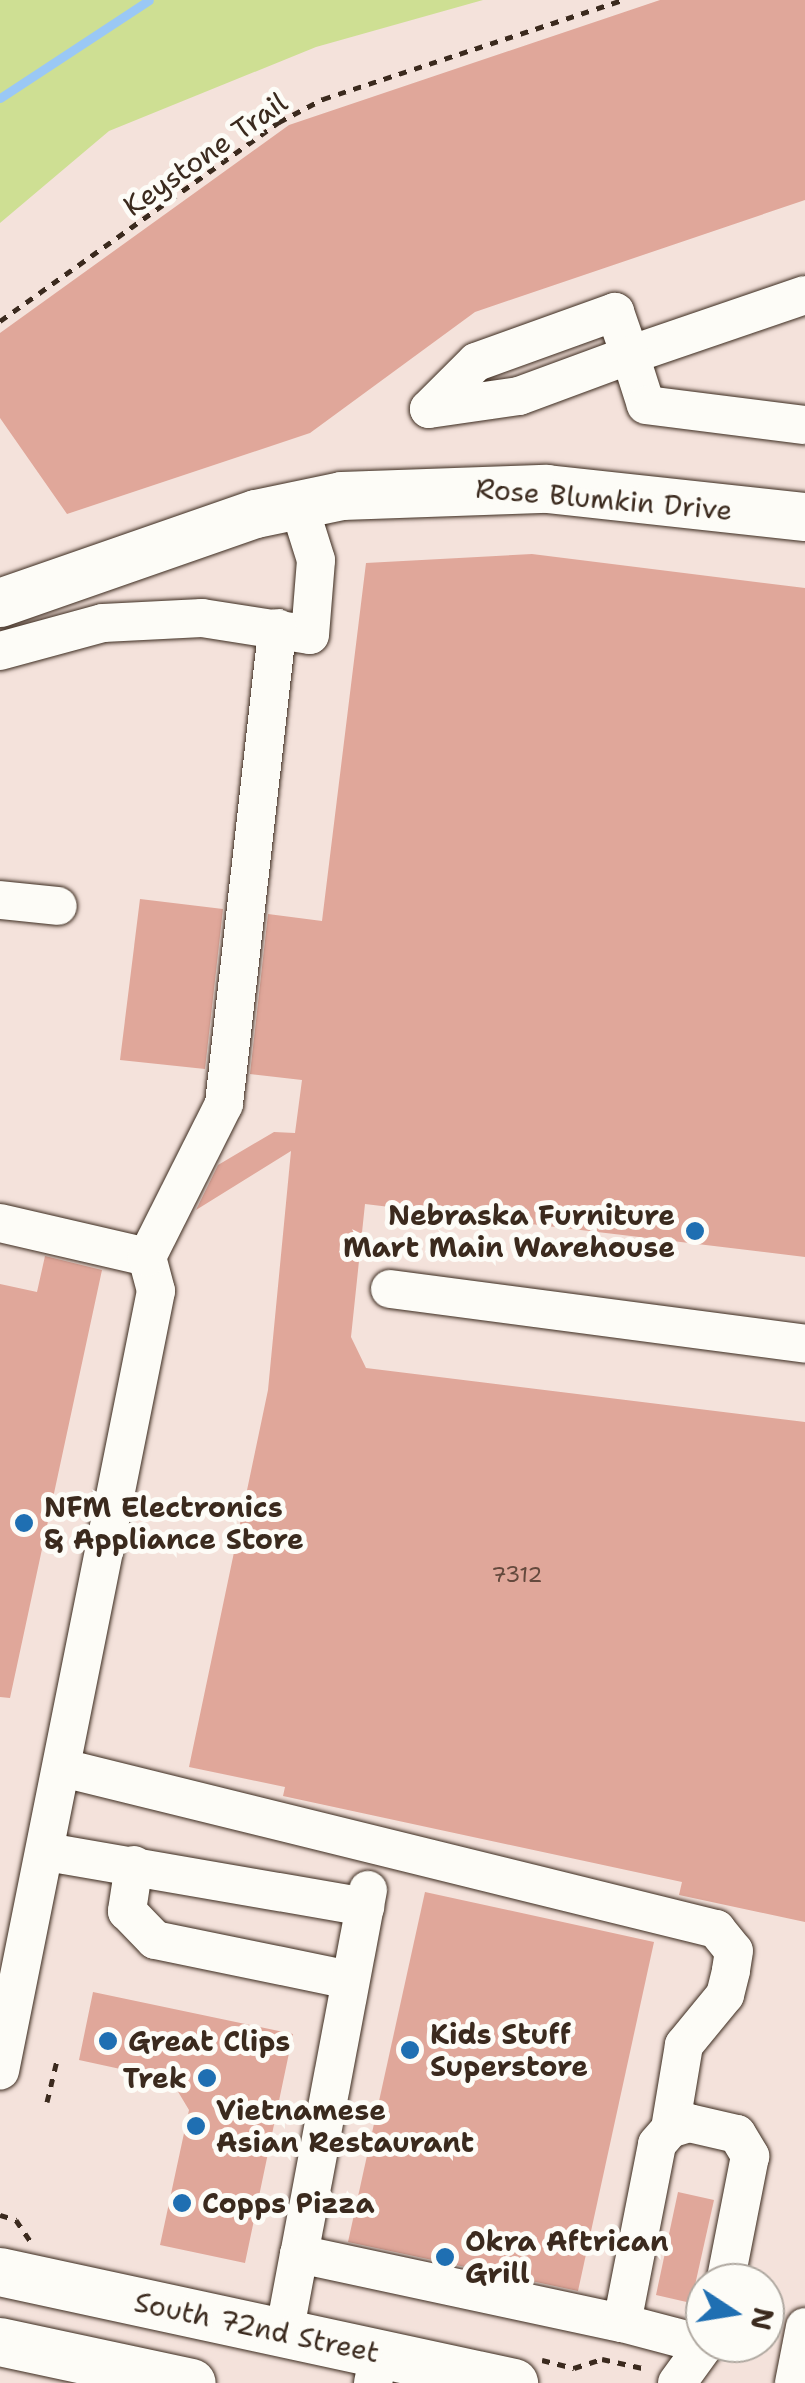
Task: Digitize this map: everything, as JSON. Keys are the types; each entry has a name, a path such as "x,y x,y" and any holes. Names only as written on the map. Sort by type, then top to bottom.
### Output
{"main road":[{"name":"Rose Blumkin Drive","path":"0,602 207,530 299,506 391,491 490,487 805,517"},
{"name":"South 72nd Street","path":"0,2272 284,2334 376,2368 514,2383"},
{"path":"0,2342 186,2382"}],"street":[{"path":"805,295 630,355 646,405 805,425"},
{"path":"0,2071 47,1852 156,1291 147,1256 224,1104 294,632 316,560 299,506"},
{"path":"0,651 55,631 103,623 202,618 294,632"},
{"path":"0,900 58,906"},
{"path":"0,1223 147,1256"},
{"path":"390,1289 805,1344"},
{"path":"63,1768 716,1929 734,1951 726,1995 684,2045 670,2130 657,2144 622,2322"},
{"path":"47,1852 367,1899 284,2334"},
{"path":"134,1865 128,1911 155,1940 350,1980"},
{"path":"670,2130 716,2125 737,2134 750,2156 729,2263"},
{"path":"298,2254 685,2339"},
{"path":"794,2383 805,2327"}],"path":[{"name":"Keystone Trail","path":"0,321 278,122 323,99 622,0"},
{"path":"47,2102 58,2056"}],"green space":[{"path":"0,0 483,0 316,47 109,131 0,223"}],"building":[{"path":"660,0 805,0 805,200 475,312 310,433 67,514 0,418 0,333 289,125"},
{"name":"Nebraska Furniture Mart Main Warehouse","path":"532,554 805,588 805,1257 365,1204 351,1337 366,1368 805,1422 805,1922 679,1895 682,1882 283,1796 285,1787 189,1767 268,1390 291,1151 196,1210 218,1165 274,1132 295,1133 302,1080 250,1074 268,914 322,921 366,563"},
{"path":"140,899 223,909 205,1069 120,1060"},
{"name":"NFM Electronics & Appliance Store","path":"45,1256 102,1270 10,1698 0,1697 0,1284 37,1292"},
{"path":"425,1892 654,1942 578,2291 348,2242"},
{"path":"93,1992 293,2034 245,2263 160,2245 189,2110 171,2080 79,2060"},
{"path":"678,2192 714,2200 700,2263 685,2263 685,2302 656,2295"}],"waterway":[{"path":"0,98 149,0"}],"place":[{"name":"Nebraska Furniture Mart Main Warehouse","path":"695,1231"},
{"name":"NFM Electronics & Appliance Store","path":"24,1523"},
{"name":"Great Clips","path":"108,2041"},
{"name":"Kids Stuff Superstore","path":"410,2050"},
{"name":"Trek","path":"207,2078"},
{"name":"Vietnamese Asian Restaurant","path":"196,2126"},
{"name":"Copps Pizza","path":"182,2203"},
{"name":"Okra Aftrican Grill","path":"445,2257"}]}
